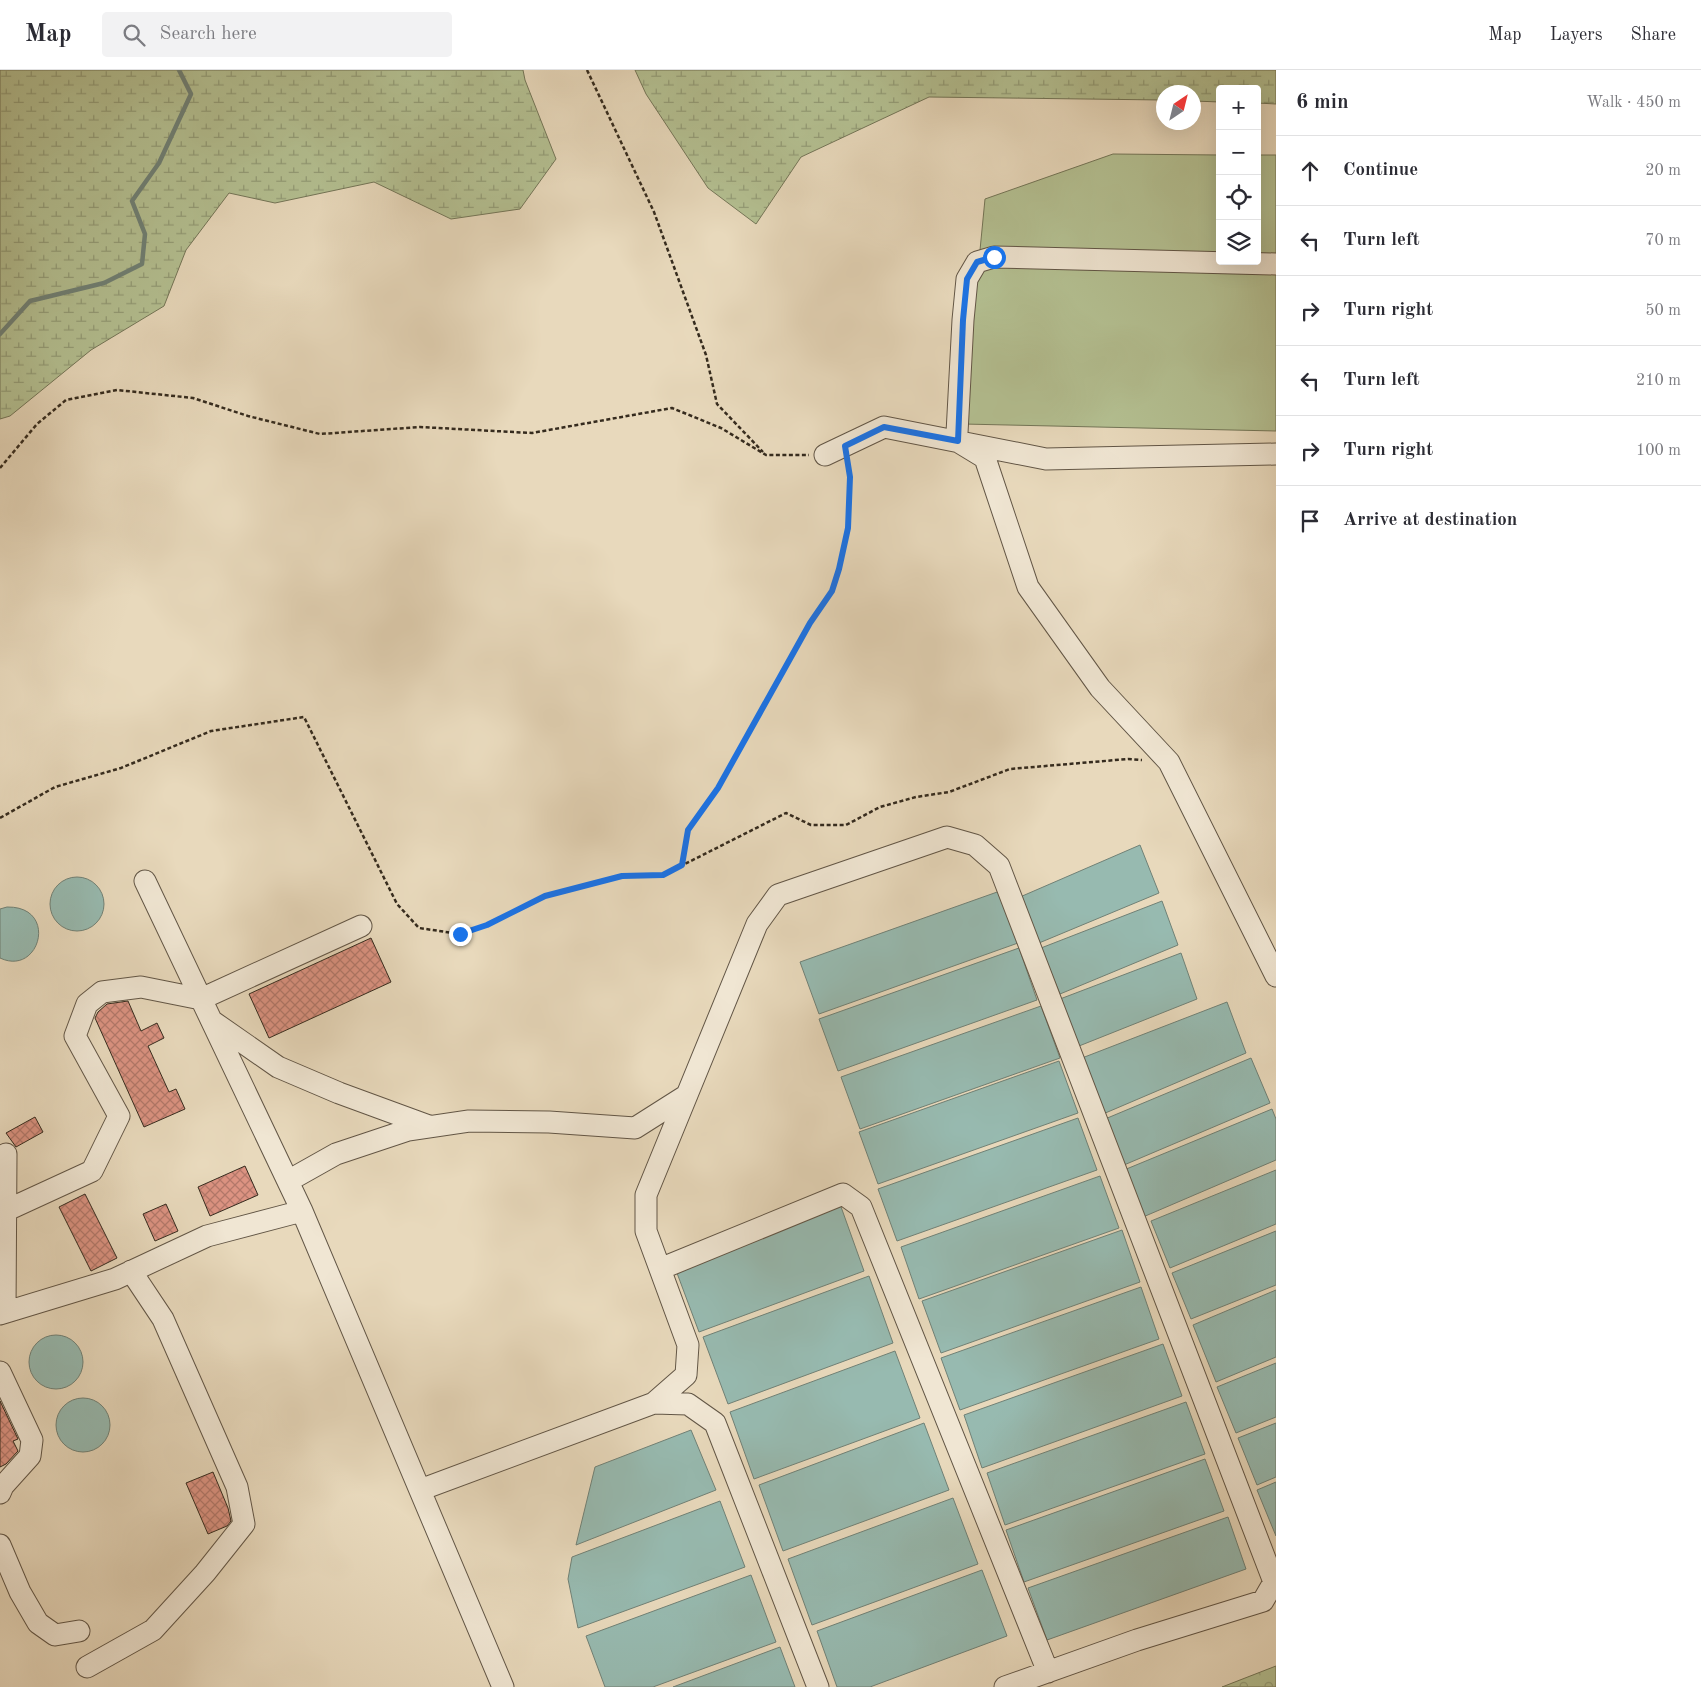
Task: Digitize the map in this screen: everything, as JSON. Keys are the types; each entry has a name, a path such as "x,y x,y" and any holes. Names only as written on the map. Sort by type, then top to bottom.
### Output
{"street":[{"path":"958,441 963,320 967,279 977,262 994,257 1276,264"},
{"path":"826,455 884,427 1046,459 1276,454"},
{"path":"958,441 985,458 1028,586 1100,688 1169,762 1276,976"},
{"path":"420,1490 654,1403 686,1375 688,1345 646,1231 646,1196 757,924 778,895 947,837 975,845 999,866 1274,1582 1263,1600 1137,1640 1004,1687"},
{"path":"145,881 302,1211 503,1687"},
{"path":"5,1211 92,1171 119,1116 75,1036 88,1004 102,992 141,987 201,1000 361,926"},
{"path":"211,1020 278,1067 339,1093 432,1127"},
{"path":"288,1181 336,1154 408,1130 478,1121 550,1122 635,1128 687,1095"},
{"path":"6,1154 2,1313 115,1279 207,1236 302,1211"},
{"path":"660,1269 843,1194 861,1207 1048,1672"},
{"path":"87,1667 153,1630 205,1573 244,1524 237,1487 163,1319 131,1272"},
{"path":"0,1372 32,1440 30,1456 0,1493"},
{"path":"654,1403 688,1404 715,1423 818,1687"},
{"path":"0,1545 20,1592 38,1623 56,1635 79,1631"}],"path":[{"path":"587,70 654,212 706,355 717,404 766,455"},
{"path":"0,468 36,424 66,400 117,390 193,398 248,416 320,434 420,427 532,433 672,408 721,428 766,455 826,455"},
{"path":"682,865 688,830 718,788 805,631 832,591 848,528 850,477 845,446"},
{"path":"0,818 55,787 121,768 212,731 304,717 396,904 419,928 460,934 487,925 545,896 622,876 663,875 786,813 812,825 846,825 880,807 916,797 950,792 1010,769 1128,759 1169,762"}],"green space":[{"path":"0,70 523,70 525,80 556,159 520,209 451,219 374,182 275,203 229,193 186,250 164,306 91,350 10,416 0,419"},
{"path":"635,70 1276,70 1276,104 1261,103 1261,85 1216,85 1216,102 1201,101 1201,85 1156,85 1156,100 929,97 801,157 756,224 708,188 646,94"},
{"path":"1113,154 1216,155 1216,265 1261,265 1261,155 1276,155 1276,431 963,424 985,199"},
{"path":"1276,1666 1276,1687 1222,1687"}],"water":[{"path":"1140,845 1159,893 1039,943 1020,897"},
{"path":"72,877 82,877 92,881 100,889 104,904 100,919 92,927 82,931 72,931 62,927 54,919 50,909 50,899 54,889 62,881"},
{"path":"1000,891 1018,943 819,1014 800,962"},
{"path":"1162,901 1178,945 1060,994 1041,948"},
{"path":"7,907 23,910 33,917 38,928 38,939 34,950 25,958 14,961 0,958 0,909"},
{"path":"1019,948 1037,1000 838,1071 819,1019"},
{"path":"1181,953 1197,999 1079,1046 1060,999"},
{"path":"1227,1002 1246,1053 1103,1114 1082,1058"},
{"path":"1041,1006 1060,1058 860,1129 841,1077"},
{"path":"1251,1058 1270,1103 1124,1165 1105,1119"},
{"path":"1059,1061 1078,1113 878,1184 859,1132"},
{"path":"1272,1109 1276,1119 1276,1160 1143,1217 1124,1170"},
{"path":"1078,1118 1097,1170 897,1241 878,1189"},
{"path":"1276,1170 1276,1224 1170,1268 1151,1221"},
{"path":"1100,1176 1119,1228 919,1299 901,1247"},
{"path":"840,1204 864,1271 699,1332 674,1265"},
{"path":"1122,1230 1140,1282 941,1353 922,1301"},
{"path":"1276,1231 1276,1285 1191,1319 1172,1273"},
{"path":"869,1276 893,1343 728,1404 703,1337"},
{"path":"1141,1287 1159,1339 960,1410 941,1358"},
{"path":"1276,1290 1276,1357 1216,1382 1193,1325"},
{"path":"51,1335 61,1335 71,1339 79,1347 83,1362 79,1377 71,1385 61,1389 51,1389 41,1385 33,1377 29,1367 29,1357 33,1347 41,1339"},
{"path":"1163,1344 1182,1396 982,1468 964,1415"},
{"path":"895,1351 920,1418 754,1479 730,1412"},
{"path":"1276,1363 1276,1417 1236,1433 1217,1387"},
{"path":"78,1398 88,1398 98,1402 106,1410 110,1425 106,1440 98,1448 88,1452 78,1452 68,1448 60,1440 56,1430 56,1420 60,1410 68,1402"},
{"path":"1186,1402 1205,1454 1005,1525 987,1473"},
{"path":"924,1423 949,1490 783,1551 759,1485"},
{"path":"1276,1423 1276,1477 1257,1485 1238,1438"},
{"path":"691,1430 716,1490 576,1545 595,1467"},
{"path":"1205,1459 1224,1511 1024,1582 1006,1530"},
{"path":"1276,1482 1276,1536 1257,1490"},
{"path":"953,1498 978,1564 812,1625 788,1559"},
{"path":"720,1501 745,1567 578,1628 568,1579 572,1557"},
{"path":"1228,1517 1246,1569 1047,1640 1028,1588"},
{"path":"982,1570 1007,1636 870,1687 837,1687 817,1631"},
{"path":"751,1575 776,1642 653,1687 605,1687 586,1636"},
{"path":"780,1647 795,1687 673,1687"}],"building":[{"path":"371,938 391,982 269,1038 249,994"},
{"path":"128,1001 141,1031 157,1023 164,1038 148,1046 169,1092 176,1089 185,1109 144,1127 95,1018 98,1012 107,1004"},
{"path":"35,1117 43,1132 16,1147 6,1133"},
{"path":"245,1166 258,1195 210,1216 198,1187"},
{"path":"85,1194 117,1258 91,1271 59,1207"},
{"path":"166,1204 178,1231 155,1241 143,1214"},
{"path":"0,1401 18,1439 13,1441 18,1451 6,1464 0,1467"},
{"path":"213,1472 228,1508 231,1521 227,1526 208,1534 186,1483"}],"waterway":[{"path":"0,334 30,301 104,283 142,264 145,234 132,201 159,163 191,94 179,70"}],"route":[{"path":"460,934 487,925 545,896 622,876 663,875 682,865 688,830 718,788 778,678 810,623 832,591 848,528 850,477 845,446 884,427 958,441 963,320 967,279 977,262 994,257"}]}
